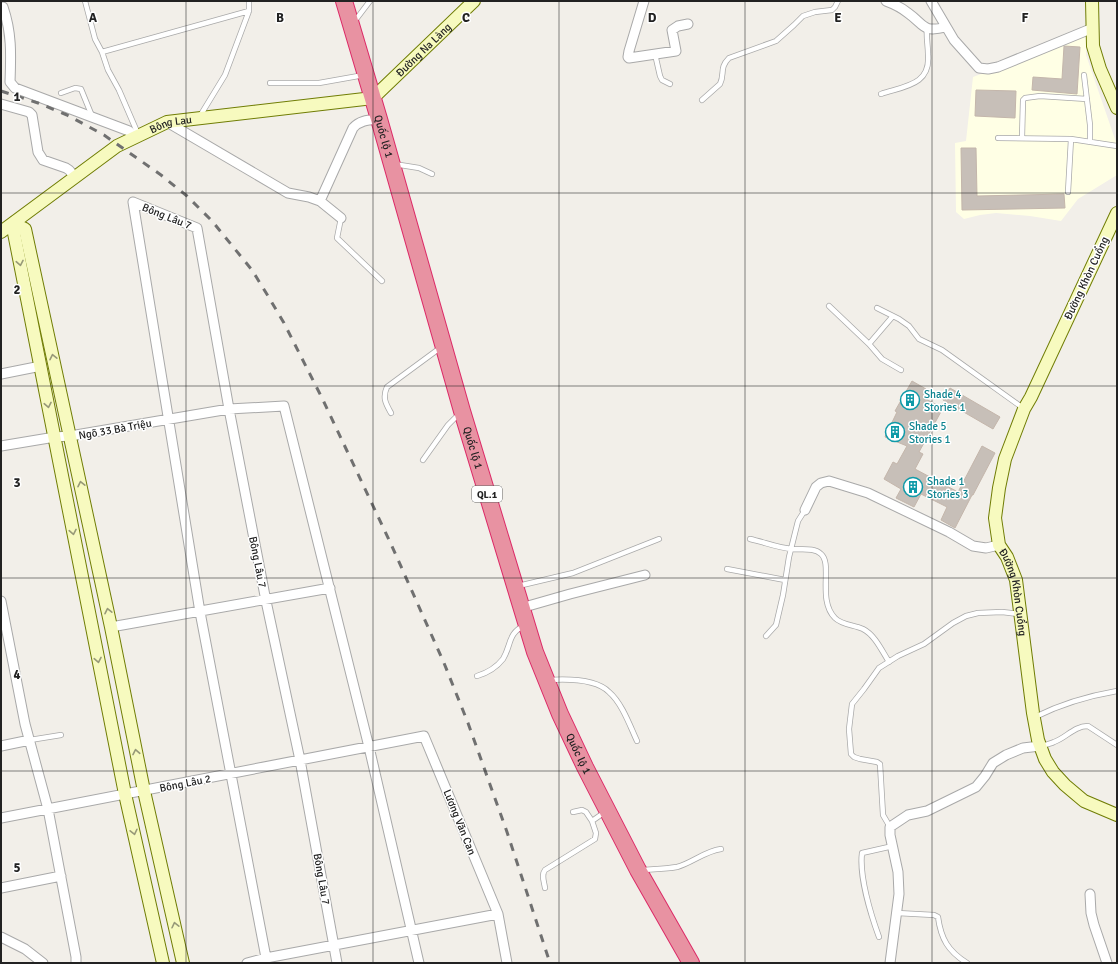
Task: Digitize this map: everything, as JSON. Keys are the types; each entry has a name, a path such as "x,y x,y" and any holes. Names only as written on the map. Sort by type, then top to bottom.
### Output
{"highway":[{"name":"Quốc lộ 1","path":"344,1 462,411 526,625 560,714 607,811 638,870 691,963"}],"main road":[{"name":"Đường Na Làng","path":"372,98 474,1"},
{"path":"1092,1 1093,46 1100,69 1117,108"},
{"name":"Bông Lau","path":"1,232 16,224 117,146 167,122 372,98"},
{"name":"Đường Khòn Cuổng","path":"1117,213 1032,397 1024,409 1005,459 1001,476 996,518 999,544 1008,557 1016,580 1019,614 1034,718 1040,746 1052,772 1064,785 1084,801 1117,815"},
{"path":"163,963 125,794 14,233 16,224 25,229 111,627 144,791 183,963"}],"street":[{"path":"644,1 628,57 632,58 676,51 672,30 678,26 688,24"},
{"path":"886,1 909,13 927,28 934,30 946,27"},
{"path":"931,1 954,40 980,68 988,69 998,67 1088,30 1093,30"},
{"path":"3,8 8,22 11,38 10,82 12,86 129,131 137,136"},
{"path":"1,104 29,112 32,115 40,157 43,160 69,170 75,177"},
{"path":"320,201 353,128 362,121 379,119"},
{"path":"167,122 288,193 309,196 320,201 341,218"},
{"name":"Bông Lâu 7","path":"168,420 132,202 197,228 229,409 266,601 300,760 337,963"},
{"path":"1,374 41,366"},
{"name":"Ngõ 33 Bà Triệu","path":"1,446 229,409 284,406 330,588"},
{"path":"168,420 200,612 267,961"},
{"path":"805,510 816,487 821,483 829,481 868,493 949,532 973,546 986,548 999,544"},
{"path":"521,608 645,575"},
{"path":"111,627 266,601 330,588 369,747 419,963"},
{"path":"1,601 30,740 48,809 76,963"},
{"name":"Lương Văn Can","path":"369,747 424,736 498,914 507,963"},
{"path":"1,746 30,740"},
{"path":"890,963 899,894 898,872 890,835 890,827 908,815 927,811 976,787 994,763 1006,755 1023,748 1040,746"},
{"name":"Bông Lâu 2","path":"1,818 369,747"},
{"path":"1,888 61,876"},
{"path":"1090,894 1091,913 1107,963"},
{"path":"247,963 267,961 334,945 498,914"},
{"path":"1,936 25,949 43,963"}],"lane":[{"path":"85,1 95,39 102,52 108,70 119,90 137,136"},
{"path":"199,118 225,74 249,11 249,1"},
{"path":"352,25 370,1"},
{"path":"702,100 722,81 721,71 724,62 729,58 776,41 803,16 815,12 832,10 838,1"},
{"path":"102,52 249,11"},
{"path":"881,94 919,81 923,76 926,71 928,60 926,35 927,28"},
{"path":"655,54 660,76 662,80 670,84"},
{"path":"1084,74 1090,125 1090,142"},
{"path":"270,83 320,83 366,75"},
{"path":"61,93 75,88 81,89 93,118"},
{"path":"1022,138 1023,100 1025,98 1040,96 1087,99"},
{"path":"998,138 1071,139 1117,146"},
{"path":"1068,192 1071,139"},
{"path":"390,163 419,168 432,174"},
{"path":"341,218 337,238 382,281"},
{"path":"829,306 869,344 882,359 901,370"},
{"path":"877,308 909,326 919,339 942,350 1024,409"},
{"path":"869,344 893,316"},
{"path":"391,413 385,402 384,393 387,387 443,345"},
{"path":"423,460 448,425 462,411"},
{"path":"766,636 776,625 798,521 805,510"},
{"path":"515,587 573,573 660,539"},
{"path":"750,539 791,549 815,551 822,554 826,561 826,599 834,617 840,622 867,632 874,638 889,662"},
{"path":"727,569 785,580"},
{"path":"890,827 883,815 880,764 854,757 851,754 850,729 852,704 879,668 898,656 924,644 953,622 966,616 978,613 1002,612 1019,614"},
{"path":"476,676 489,672 496,666 502,659 513,633 518,628 526,625"},
{"path":"547,680 566,679 582,681 598,685 609,691 626,716 637,741"},
{"path":"1034,718 1053,708 1094,695 1117,691"},
{"path":"1040,746 1054,742 1075,729 1083,726 1088,726 1117,745"},
{"path":"30,740 61,735"},
{"path":"545,888 543,873 545,870 595,839 596,833 592,821 586,812 582,810 573,812"},
{"path":"592,821 607,811"},
{"path":"879,937 875,927 860,864 862,853 893,846"},
{"path":"638,870 677,867 713,850 721,850"},
{"path":"897,913 934,915 938,917 939,926 945,943 955,954 967,963"}],"shaded area":[{"path":"1086,35 1086,55 1117,145 1117,175 1078,199 1061,221 996,213 964,219 956,212 955,143 966,141 973,77"}],"building":[{"path":"1064,46 1080,47 1077,94 1032,90 1033,77 1062,79"},
{"path":"976,90 1016,91 1015,118 975,116"},
{"path":"961,148 976,148 977,196 1064,194 1065,208 962,210"},
{"path":"912,381 926,389 922,397 943,408 919,452 923,454 915,469 958,492 982,446 995,453 955,528 941,520 947,507 921,494 914,507 896,498 901,489 884,479 893,462 897,464 907,446 885,437 897,412 895,411"},
{"path":"950,388 1000,417 993,429 943,400"}],"railway":[{"path":"1,91 38,103 67,115 104,135 161,175 187,196 212,221 252,270 284,323 323,400 391,544 444,663 468,723 507,832 550,963"}],"place":[{"name":"Shade 4 Stories 1","path":"910,400"},
{"name":"Shade 5 Stories 1","path":"895,432"},
{"name":"Shade 1 Stories 3","path":"913,487"}]}
